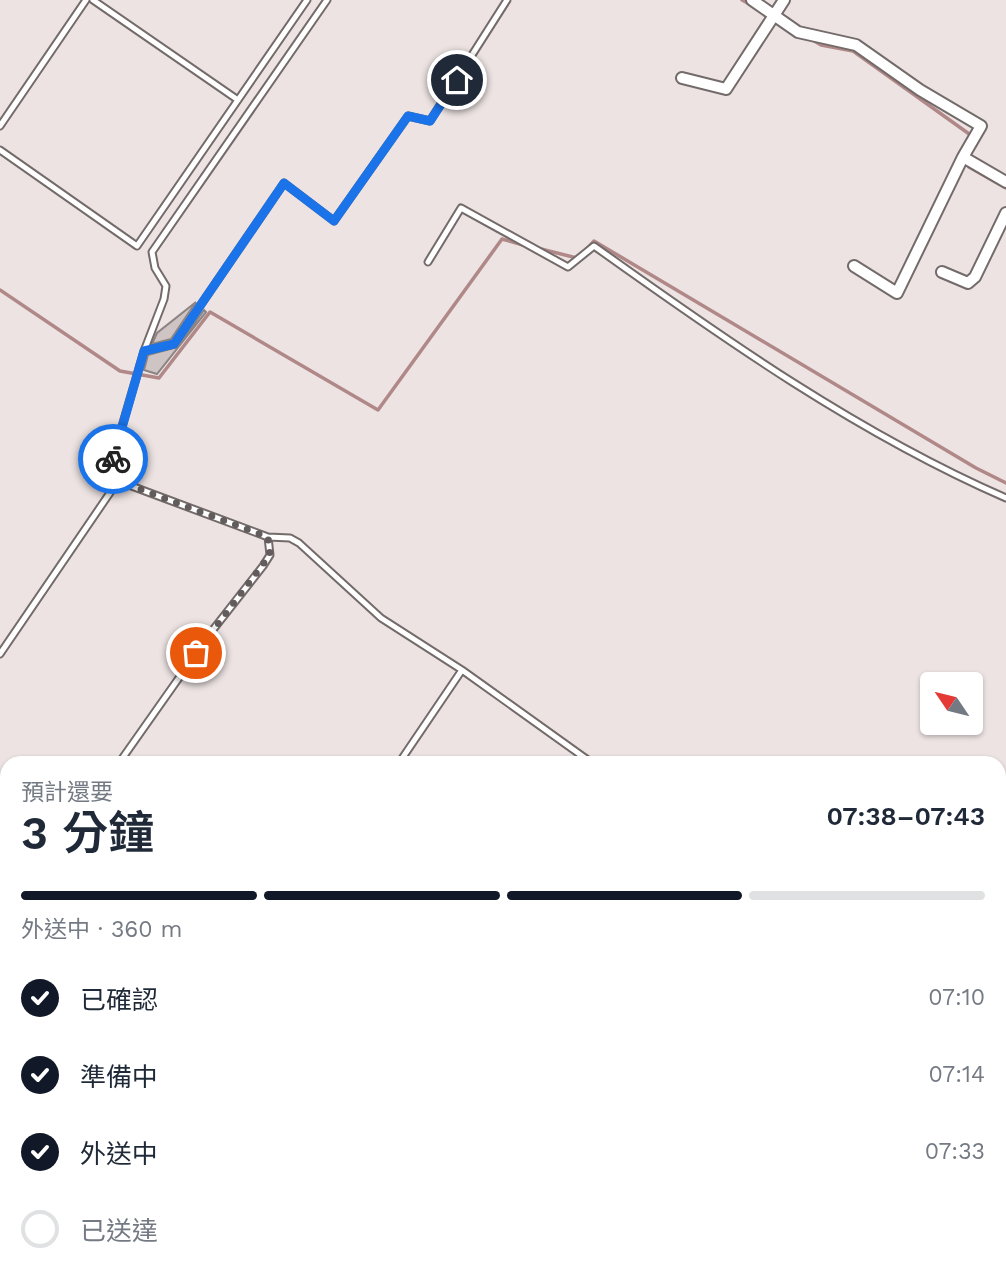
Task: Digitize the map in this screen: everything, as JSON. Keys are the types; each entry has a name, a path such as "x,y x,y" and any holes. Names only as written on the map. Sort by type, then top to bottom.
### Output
{"street":[{"path":"752,0 798,32 856,45 920,90 981,126 963,157 897,293 854,266"},
{"path":"682,78 726,89 773,13 784,0"},
{"path":"963,157 1006,183"},
{"path":"942,272 968,283 975,277 1006,213"}],"lane":[{"path":"0,126 86,0"},
{"path":"93,0 238,100"},
{"path":"0,150 137,246 307,0"},
{"path":"327,0 152,252 155,268 166,286 164,299 144,351 110,467 111,475 118,481 268,537 290,538 299,543 380,618 462,670 582,756"},
{"path":"144,351 174,344 284,183 334,221 408,116 430,121 507,0"},
{"path":"428,262 461,208 568,267 594,246 713,331 836,408 953,475 1006,498"},
{"path":"0,654 118,481"},
{"path":"124,756 212,631 263,566 270,555 268,537"},
{"path":"404,756 462,670"}],"building":[{"path":"196,302 171,339 152,344 157,333"},
{"path":"204,310 206,312 157,374 144,370 148,355 178,347"}],"waterway":[{"path":"742,0 753,6"},
{"path":"811,39 821,45 853,51 972,136"},
{"path":"969,165 1006,188"},
{"path":"0,290 120,371 159,378 210,312 378,410 502,239 523,245"},
{"path":"585,251 594,241 976,468 1006,483"},
{"path":"537,248 577,258"}],"way so far":[{"path":"113,459 111,475 118,481 268,537 270,555 196,653"}],"route":[{"path":"113,459 144,351 174,344 284,183 334,221 408,116 430,121 457,80"}]}
